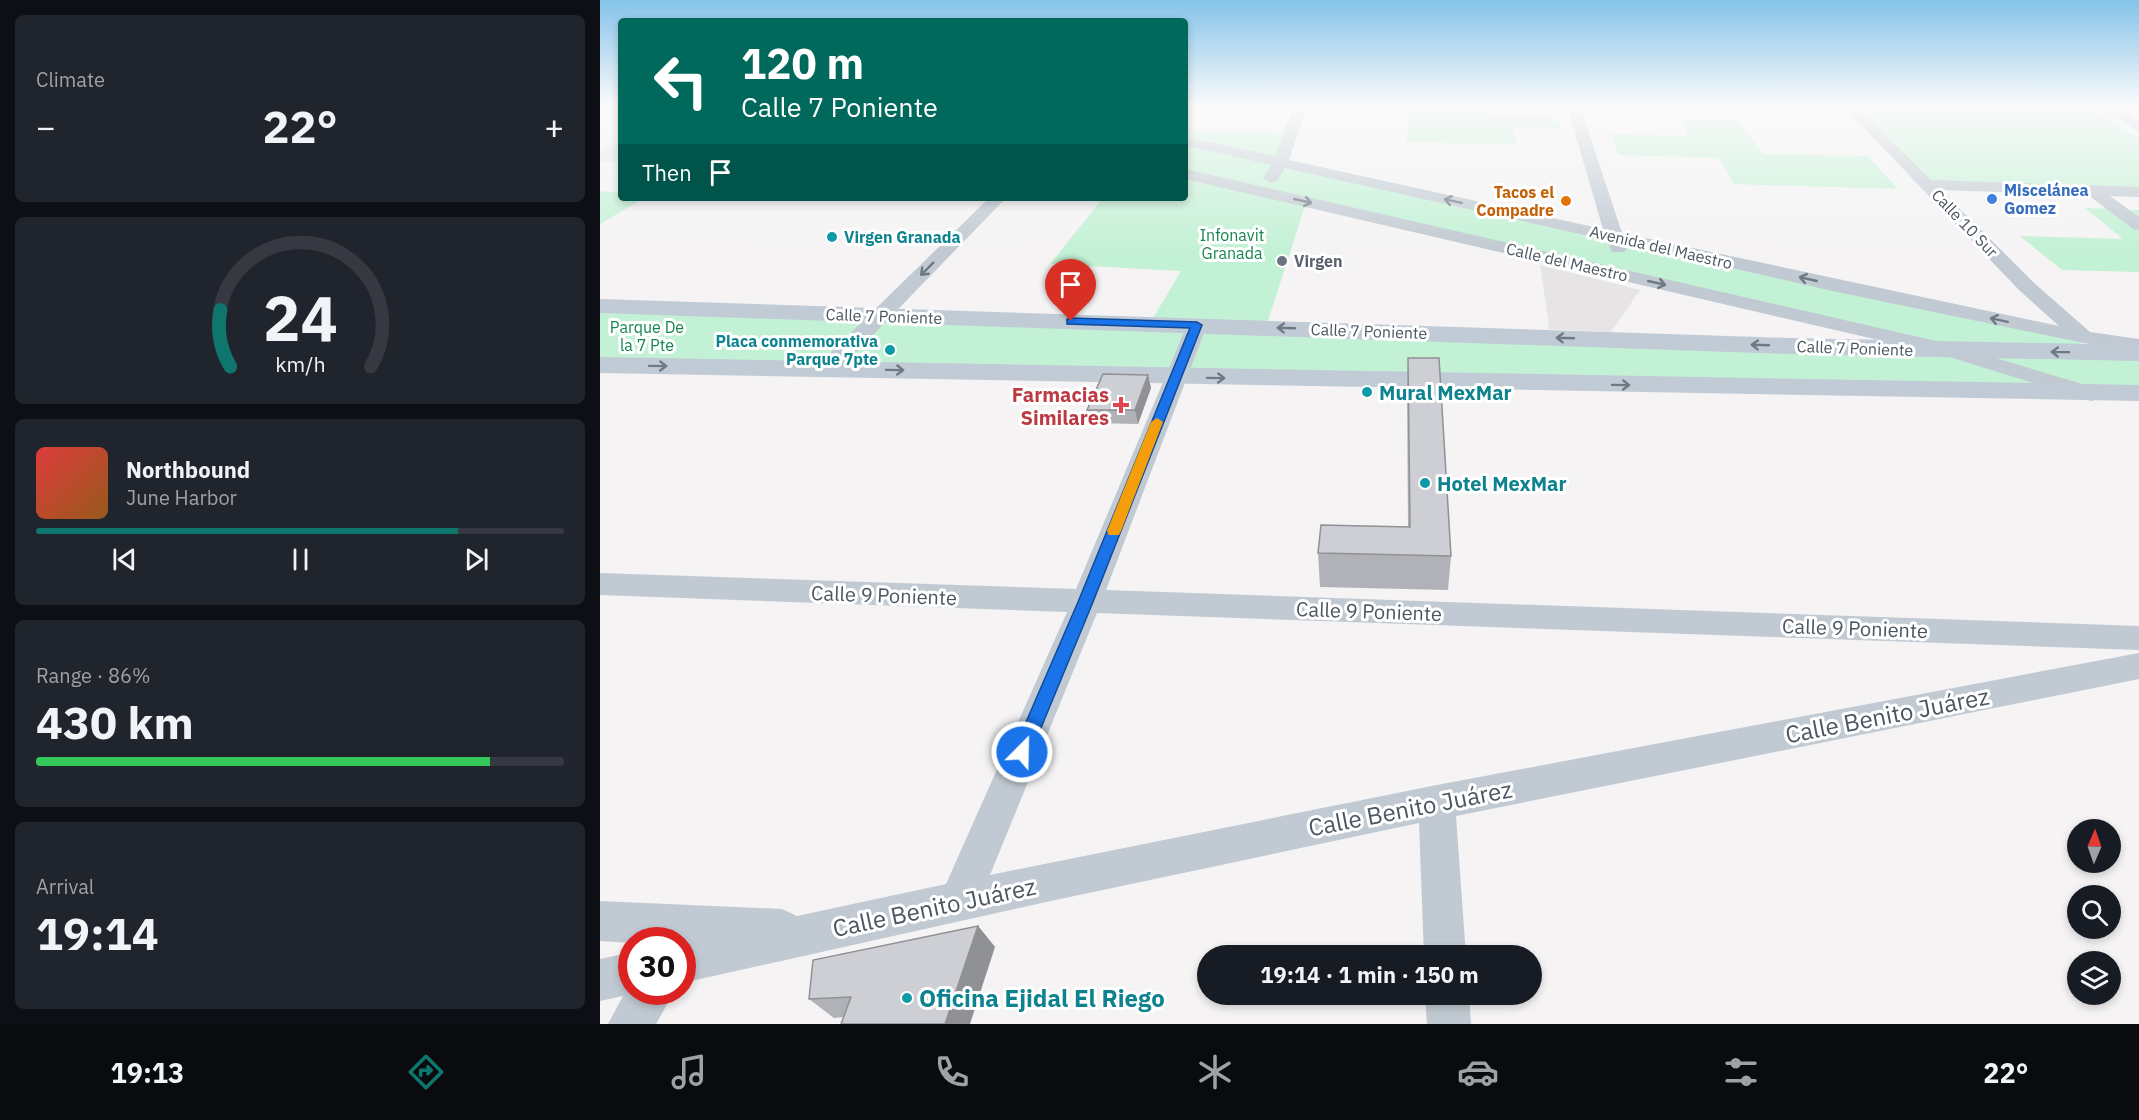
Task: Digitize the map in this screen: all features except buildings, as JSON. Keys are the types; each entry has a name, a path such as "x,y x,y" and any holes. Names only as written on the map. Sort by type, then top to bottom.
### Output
{"main road":[{"name":"Calle 7 Poniente","path":"600,306 1949,350 2139,353"},
{"path":"600,365 2091,394 2139,393"}],"street":[{"name":"Avenida del Maestro","path":"1240,154 1837,286 2084,337 2139,345"},
{"path":"1263,192 1283,154"},
{"path":"1588,154 1626,276"},
{"name":"Calle 10 Sur","path":"1896,154 2026,286 2084,337"},
{"name":"Calle del Maestro","path":"1188,175 1949,350 2091,394"},
{"path":"1927,185 2139,192"},
{"path":"2091,190 2139,225"},
{"path":"828,368 989,201"},
{"path":"958,901 1086,602 1197,325"},
{"name":"Calle 9 Poniente","path":"600,584 2139,638"},
{"name":"Calle Benito Juárez","path":"696,942 815,932 1437,802 2139,666"},
{"path":"1437,802 1444,945"},
{"name":"Calle Benito Juárez","path":"600,921 623,927"},
{"path":"600,980 618,976"},
{"path":"630,1024 643,1005"},
{"path":"1448,1005 1449,1024"}],"shaded area":[{"path":"600,154 618,154 618,162 600,162"},
{"path":"1540,265 1640,290 1611,332 1548,329"}],"green space":[{"path":"1188,154 1283,154 1279,163 2079,340 2086,351 1929,341 1188,174"},
{"path":"1905,154 2139,154 2139,188 1933,182"},
{"path":"1618,155 1868,156 1898,189 1734,184 1719,158"},
{"name":"Parque De la 7 Pte","path":"1188,175 1306,203 1266,327 2139,354 2139,393 600,363 600,306 1150,323 1181,271 1050,264 1101,201 1188,201"},
{"path":"600,191 618,193 618,201 639,201 600,224"},
{"path":"2085,208 2139,210 2139,272 2062,270 2020,236 2123,239"}],"slow traffic":[{"path":"1114,531 1157,422"}],"place":[{"name":"Miscelánea Gomez","path":"1992,199"},
{"name":"Tacos el Compadre","path":"1566,201"},
{"name":"Virgen Granada","path":"832,237"},
{"name":"Virgen","path":"1282,261"},
{"name":"Placa conmemorativa Parque 7pte","path":"890,350"},
{"name":"Mural MexMar","path":"1367,392"},
{"name":"Farmacias Similares","path":"1121,405"},
{"name":"Hotel MexMar","path":"1425,483"},
{"name":"Oficina Ejidal El Riego","path":"907,998"}],"route":[{"path":"1022,752 1086,602 1197,325 1071,321"}],"park label":[{"name":"Infonavit Granada","path":"1232,244"}]}
